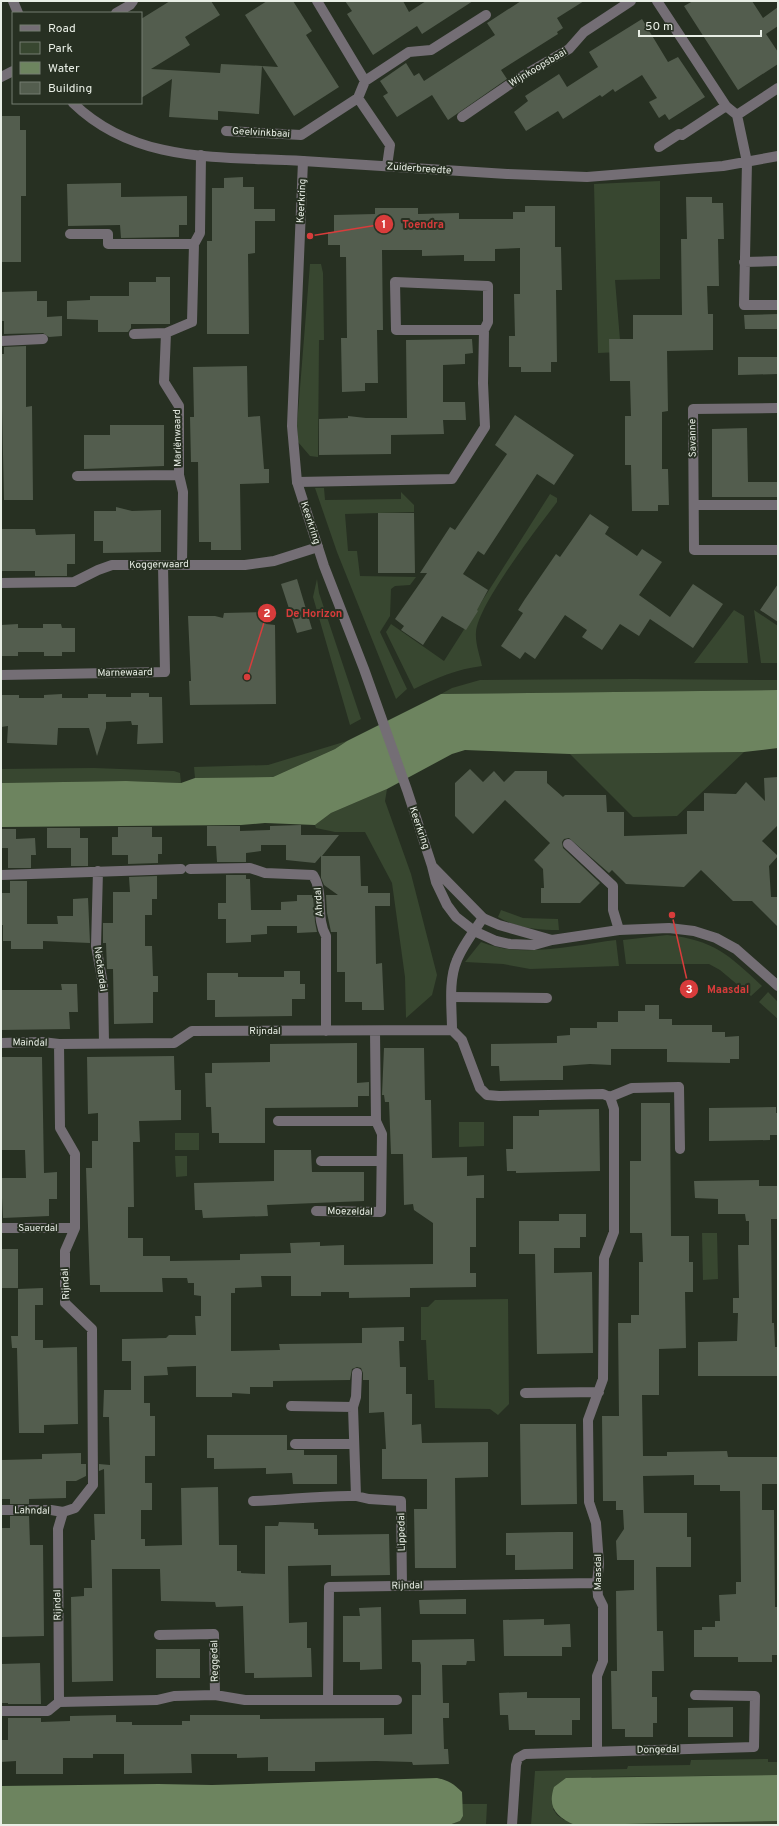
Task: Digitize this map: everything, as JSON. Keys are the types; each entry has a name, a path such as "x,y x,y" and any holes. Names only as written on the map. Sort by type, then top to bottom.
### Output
{"street":[{"path":"13,1 18,12"},
{"path":"117,12 133,1"},
{"path":"316,1 365,81"},
{"name":"Wijnkoopsbaai","path":"462,118 519,78 569,49 584,32 631,1"},
{"path":"657,1 726,106 737,115 747,162 744,305 778,305"},
{"path":"387,166 390,145 358,98 365,81 409,52 431,50 486,15"},
{"path":"1,77 12,72"},
{"path":"737,115 778,88"},
{"name":"Geelvinkbaai","path":"226,131 301,135 358,98"},
{"name":"Zuiderbreedte","path":"75,104 103,127 152,149 171,153 507,174 587,177 723,166 778,156"},
{"path":"659,147 679,134 682,135 726,106"},
{"path":"134,334 166,333 192,322 194,244 200,233 201,155"},
{"name":"Keerkring","path":"304,161 292,426 296,482 318,547 378,707 407,790 436,882 447,906 456,917 474,931 496,941 510,944 534,945 552,940 619,930 681,928 716,938 736,949 776,981"},
{"path":"70,234 108,234 108,244 194,244"},
{"path":"744,262 778,262"},
{"path":"296,482 452,479 485,428 483,383 484,330 488,322 488,286 395,282 396,330 484,330"},
{"name":"Mariënwaard","path":"166,333 164,382 179,406 179,475 183,492 182,564"},
{"path":"1,340 43,339"},
{"name":"Savanne","path":"778,408 693,410 694,550 778,550"},
{"name":"Mariënwaard","path":"77,476 179,475"},
{"path":"694,505 778,505"},
{"name":"Koggerwaard","path":"1,582 74,582 112,565 245,565 274,561 318,547"},
{"name":"Marnewaard","path":"1,675 166,672 163,565"},
{"path":"568,844 612,886 613,910 619,930"},
{"name":"Keerkring","path":"432,866 483,918 499,925 552,940"},
{"name":"Ahrdal","path":"98,871 250,868 265,873 313,875 318,884 321,927 326,936 326,1031"},
{"path":"1,875 98,871"},
{"name":"Neckardal","path":"98,871 96,946 103,984 104,1043"},
{"path":"483,918 456,961 453,976 452,997 452,1030 462,1040 480,1088 487,1095 499,1096 603,1094 610,1096 632,1088 679,1088 680,1149"},
{"path":"452,997 547,998"},
{"name":"Rijndal","path":"59,1702 58,1529 62,1512 75,1508 93,1485 92,1329 65,1303 65,1251 75,1228 75,1154 60,1128 59,1044 174,1043 192,1031 452,1030"},
{"name":"Moezeldal","path":"316,1211 381,1212 382,1134 376,1121 375,1031"},
{"name":"Maindal","path":"1,1043 42,1042 59,1044"},
{"name":"Maasdal","path":"597,1752 597,1676 603,1661 603,1606 598,1596 597,1583 599,1564 596,1523 589,1502 588,1420 603,1379 604,1258 614,1232 614,1108 610,1096"},
{"path":"278,1121 376,1121"},
{"path":"321,1161 382,1161"},
{"name":"Sauerdal","path":"1,1228 75,1228"},
{"path":"356,1496 353,1407 356,1397 357,1373"},
{"path":"525,1394 599,1392"},
{"path":"291,1406 353,1407"},
{"path":"295,1444 354,1444"},
{"name":"Lippedal","path":"253,1501 308,1499 323,1495 356,1496 369,1499 401,1501 402,1586"},
{"name":"Lahndal","path":"1,1510 52,1510 62,1512"},
{"name":"Rijndal","path":"328,1700 329,1587 597,1583"},
{"name":"Reggedal","path":"159,1635 214,1634 215,1695"},
{"path":"1,1711 48,1711 59,1702 157,1700 174,1696 215,1695 245,1700 397,1700"},
{"name":"Dongedal","path":"512,1825 516,1765 518,1758 525,1754 754,1747 754,1696 695,1695"}],"green space":[{"path":"660,181 660,279 615,280 621,352 598,353 594,184"},
{"path":"310,264 321,264 323,273 324,340 319,340 318,457 310,456 298,442 297,425"},
{"path":"315,488 324,488 325,500 401,499 401,492 414,505 414,512 345,514 348,551 357,551 360,576 416,577 410,585 395,586 391,589 390,616 380,632 407,689 396,699 337,552"},
{"path":"550,494 557,498 557,502 510,566 479,619 476,636 482,666 447,674 414,689 386,632 391,624 444,661"},
{"path":"317,579 319,593 361,719 350,725 313,597"},
{"path":"734,610 744,616 748,663 694,663"},
{"path":"754,610 778,626 778,663 761,663"},
{"path":"480,680 778,680 778,690 441,694 452,688"},
{"path":"347,741 335,749 273,777 195,778 194,767 268,765"},
{"path":"744,752 677,816 633,817 570,754"},
{"path":"94,768 174,771 180,773 181,783 126,781 1,783 1,769"},
{"path":"387,789 385,801 411,874 437,975 432,995 406,1018 405,977 392,883 365,832 335,832 316,828 315,825 331,813"},
{"path":"501,910 523,918 558,919 559,930 535,929 512,924 498,917"},
{"path":"667,935 683,937 709,945 730,958 762,986 751,996 720,970 709,964 626,964 623,940"},
{"path":"616,940 619,966 530,969 503,964 465,962 481,942 513,950 531,950"},
{"path":"768,992 778,1002 778,1019 759,1002"},
{"path":"459,1122 484,1122 484,1146 459,1147"},
{"path":"175,1133 199,1133 199,1150 175,1150"},
{"path":"175,1156 187,1156 187,1176 176,1177"},
{"path":"702,1233 717,1233 718,1279 703,1280"},
{"path":"508,1299 509,1404 498,1415 490,1409 435,1408 434,1380 428,1380 426,1340 421,1340 421,1307 428,1307 435,1300"},
{"path":"768,1759 768,1762 778,1762 778,1775 592,1777 553,1809 557,1815 564,1820 778,1821 778,1825 531,1825 535,1771 627,1769 628,1766 690,1765 691,1760"},
{"path":"462,1804 487,1804 486,1825 449,1825 460,1821 463,1816"}],"water":[{"path":"778,690 778,748 744,752 570,754 465,750 452,754 387,789 331,813 315,825 265,823 241,825 1,827 1,783 126,781 181,783 195,778 273,777 335,749 347,741 441,694"},
{"path":"778,1775 778,1821 575,1825 563,1819 555,1811 552,1801 554,1787 566,1778"},
{"path":"437,1778 451,1783 462,1792 463,1816 460,1821 449,1825 1,1825 1,1786 158,1784 212,1785"}],"building":[{"path":"170,1 211,1 220,15 185,37 190,45 151,69 220,73 221,64 262,66 259,114 218,111 218,120 169,117 172,79 142,97 142,18"},
{"path":"267,1 293,1 312,31 306,35 339,87 294,116 262,66 278,67 245,15"},
{"path":"345,1 403,1 409,12 426,1 473,1 422,34 417,26 373,55 347,14 352,11"},
{"path":"521,1 584,1 557,18 563,28 557,32 558,34 501,70 507,79 448,120 432,95 397,117 383,96 388,93 380,81 406,63 414,76 419,73 424,81 495,35 487,23"},
{"path":"693,1 752,1 763,18 778,7 778,26 766,34 778,52 778,64 738,90 684,6"},
{"path":"642,19 668,62 678,57 705,97 669,120 665,114 659,118 649,102 657,98 642,75 615,92 613,89 602,97 600,95 563,119 558,111 526,131 514,112 528,101 525,96 559,74 567,87 598,67 589,52"},
{"path":"1,116 20,116 20,130 26,130 26,196 21,196 21,262 1,262"},
{"path":"243,177 243,187 254,187 254,209 275,209 275,221 255,221 255,253 248,254 249,334 207,334 207,241 212,241 212,188 224,188 224,178"},
{"path":"121,183 121,197 187,196 187,225 179,225 179,237 121,238 120,225 68,226 67,184"},
{"path":"686,197 712,197 712,203 723,203 724,239 718,239 719,286 707,286 708,314 713,314 713,350 667,351 668,411 662,412 662,469 668,469 669,505 658,505 658,511 632,511 631,465 625,465 625,416 631,416 630,381 610,381 609,339 633,339 633,315 682,315 681,239 687,239"},
{"path":"525,206 555,206 555,247 561,247 562,290 556,290 557,362 551,362 551,372 521,372 521,367 509,367 509,336 515,336 514,294 520,294 520,248 495,249 495,261 464,261 464,255 422,256 422,250 382,250 383,330 377,330 378,383 365,383 365,391 342,392 341,338 347,338 346,257 340,257 340,245 328,245 328,232 334,232 334,215 375,214 375,208 418,208 418,214 459,213 459,219 513,219 513,212 525,212"},
{"path":"156,277 170,277 170,324 131,324 131,328 128,332 98,332 98,320 67,319 67,301 90,300 90,296 129,296 129,282 156,282"},
{"path":"37,291 37,301 47,301 47,317 62,316 62,336 49,337 43,333 4,334 4,321 1,321 1,292"},
{"path":"778,314 778,329 745,329 744,315"},
{"path":"472,339 473,353 465,354 465,364 443,365 443,402 465,402 466,420 443,420 444,434 391,435 391,454 319,455 319,419 348,418 348,416 366,418 407,418 406,340"},
{"path":"26,346 26,407 32,406 33,500 4,500 1,408 2,354 4,354 4,347"},
{"path":"738,357 778,357 778,374 738,375"},
{"path":"247,366 248,417 260,416 264,469 269,469 269,483 240,484 241,550 211,550 211,542 199,542 198,462 191,462 190,417 194,417 193,367"},
{"path":"515,415 574,455 554,485 537,474 484,555 478,551 463,574 488,590 477,610 478,611 466,630 442,616 423,645 401,630 404,626 395,619 427,573 420,573 450,527 455,530 507,454 495,445"},
{"path":"110,425 164,425 164,466 84,469 84,435 110,435"},
{"path":"747,428 748,482 778,482 778,497 712,497 712,429"},
{"path":"116,507 132,511 161,510 161,552 103,553 103,541 94,541 94,511 116,511"},
{"path":"378,513 414,513 415,573 378,573"},
{"path":"590,514 609,527 605,534 637,556 642,549 662,562 639,595 670,617 693,584 723,604 693,648 650,619 639,636 620,624 602,650 582,637 587,630 565,615 535,659 525,652 520,659 501,646 523,613 518,610 525,599 556,554 560,557"},
{"path":"1,529 35,529 36,535 75,534 75,564 67,564 67,576 35,576 35,571 1,571"},
{"path":"297,579 312,629 297,633 281,584"},
{"path":"778,584 778,622 760,610"},
{"path":"265,612 266,624 275,625 276,704 190,705 189,681 191,681 188,616 215,616 223,618 224,613"},
{"path":"18,624 18,628 43,628 43,624 61,624 62,628 75,628 75,652 62,652 62,656 44,656 44,652 18,652 18,656 1,656 1,625"},
{"path":"131,693 149,693 149,697 162,697 163,743 137,744 138,725 132,725 131,721 106,722 106,728 97,756 89,728 58,728 57,745 7,743 8,726 1,727 1,695 19,695 19,698 44,698 44,695 62,694 62,698 88,698 88,694 106,694 106,697 131,697"},
{"path":"470,769 483,782 494,771 504,782 515,771 547,771 547,783 563,797 565,795 606,795 607,812 624,812 624,836 687,834 687,811 704,811 704,793 736,794 746,782 765,801 764,778 778,777 778,825 762,841 778,856 769,866 771,897 778,897 778,927 752,901 733,901 701,870 684,887 626,884 612,870 609,873 569,838 564,839 562,842 563,848 600,883 580,903 541,903 541,888 544,888 543,869 534,860 550,843 505,800 473,834 455,816 455,783"},
{"path":"301,825 301,835 339,835 322,856 360,856 361,886 368,886 368,893 390,893 390,906 375,906 376,964 382,963 384,1010 362,1010 362,1002 345,1002 345,972 337,972 337,932 331,932 327,913 326,895 338,895 324,885 321,878 321,856 315,863 286,860 286,845 261,845 261,851 246,853 246,862 217,862 216,846 207,846 207,826 240,826 240,831 270,830 270,826"},
{"path":"118,827 152,827 152,837 162,837 162,854 158,854 158,863 128,864 128,855 112,855 112,837 118,837"},
{"path":"47,828 80,828 80,838 88,838 88,866 71,866 71,848 47,848"},
{"path":"1,829 16,829 16,839 35,838 36,855 31,855 31,868 8,868 8,848 1,848"},
{"path":"226,875 246,875 246,879 250,879 251,910 281,910 281,902 297,901 297,895 313,895 317,932 297,933 297,926 267,926 267,934 251,935 251,942 226,943 226,919 218,919 218,903 226,903"},
{"path":"157,876 157,899 152,899 152,915 145,915 145,946 152,946 153,976 158,976 158,992 153,992 153,1023 114,1024 113,969 107,969 106,943 103,943 103,923 113,923 113,892 130,892 129,877"},
{"path":"10,881 27,881 27,924 58,924 57,916 73,916 73,899 88,898 90,943 43,941 43,949 11,949 11,941 3,941 3,925 1,925 2,893 10,893"},
{"path":"284,971 300,971 300,984 305,984 305,999 292,999 292,1016 215,1017 215,1000 207,1000 207,973 238,973 238,977 284,977"},
{"path":"61,984 77,984 78,1012 69,1012 70,1029 1,1030 1,990 62,990"},
{"path":"645,1005 659,1005 659,1019 672,1019 672,1025 712,1025 712,1032 725,1032 725,1037 739,1036 739,1059 730,1059 730,1063 667,1062 667,1049 611,1049 611,1065 590,1064 563,1066 563,1080 500,1081 499,1066 491,1066 491,1044 557,1043 557,1036 570,1035 570,1028 597,1028 597,1022 618,1022 618,1011 645,1011"},
{"path":"357,1043 357,1083 369,1082 369,1096 358,1096 358,1107 265,1108 265,1143 219,1143 219,1133 212,1133 211,1107 206,1107 205,1073 212,1073 212,1063 270,1062 270,1044"},
{"path":"384,1048 424,1048 425,1100 431,1100 432,1158 467,1157 467,1176 484,1175 484,1198 476,1198 476,1247 470,1247 470,1273 476,1273 476,1287 410,1288 410,1297 349,1298 349,1292 321,1292 321,1296 291,1296 291,1276 261,1276 262,1287 235,1288 235,1293 231,1293 231,1351 280,1350 279,1344 362,1343 362,1328 404,1327 404,1341 399,1341 400,1367 406,1367 406,1394 412,1394 412,1425 421,1424 422,1443 488,1442 488,1477 455,1478 456,1568 415,1568 414,1509 427,1509 427,1479 382,1479 382,1449 386,1449 384,1412 369,1413 369,1380 363,1380 361,1368 357,1367 352,1369 350,1380 273,1381 273,1387 250,1387 250,1394 232,1393 232,1397 196,1397 196,1366 167,1367 168,1375 144,1376 144,1403 150,1403 150,1416 155,1416 155,1456 145,1456 145,1483 152,1483 152,1510 141,1510 141,1539 145,1539 145,1546 182,1545 181,1488 218,1487 219,1545 237,1545 237,1571 241,1571 241,1573 265,1574 265,1526 278,1526 279,1522 314,1523 314,1529 318,1529 318,1535 389,1534 390,1575 331,1576 331,1565 288,1566 289,1623 307,1622 307,1648 311,1648 312,1677 254,1678 254,1673 245,1673 243,1606 216,1607 215,1602 161,1601 160,1569 112,1569 113,1681 72,1682 71,1597 84,1596 84,1588 92,1588 91,1540 95,1540 94,1514 105,1514 104,1469 99,1471 99,1464 110,1465 109,1417 103,1417 104,1390 131,1390 131,1361 122,1361 122,1339 166,1338 169,1335 196,1335 195,1316 201,1316 201,1296 194,1295 194,1283 188,1283 187,1278 162,1278 163,1292 100,1292 100,1285 90,1285 86,1168 92,1168 92,1141 98,1141 98,1113 88,1114 87,1057 174,1056 175,1090 181,1090 181,1120 139,1121 140,1142 133,1142 134,1207 128,1207 128,1238 143,1238 143,1256 170,1256 170,1261 240,1260 240,1254 291,1253 290,1243 320,1242 320,1246 344,1245 344,1265 433,1264 433,1223 414,1210 413,1204 404,1205 403,1154 391,1154 389,1102 385,1102 384,1095 382,1095"},
{"path":"1,1057 42,1057 44,1173 57,1172 57,1199 49,1199 49,1216 3,1218 1,1178 26,1178 25,1150 1,1150"},
{"path":"641,1103 670,1103 671,1236 689,1236 689,1262 693,1262 693,1292 685,1292 686,1348 659,1349 659,1395 642,1395 643,1456 667,1456 667,1452 727,1451 728,1457 778,1457 778,1484 762,1484 762,1510 774,1510 775,1607 778,1607 778,1655 772,1655 772,1662 738,1662 738,1657 694,1657 694,1630 702,1630 702,1627 715,1627 715,1621 720,1621 719,1595 736,1594 736,1582 741,1582 740,1491 720,1491 720,1485 694,1485 694,1475 643,1476 644,1513 687,1513 687,1537 691,1537 691,1567 656,1567 657,1631 663,1631 664,1671 652,1671 652,1697 657,1697 657,1723 653,1723 653,1737 625,1737 625,1729 612,1729 611,1671 617,1671 616,1591 634,1590 634,1560 617,1560 616,1541 624,1529 623,1510 616,1510 616,1501 603,1501 602,1416 619,1416 618,1323 631,1323 631,1315 639,1315 639,1262 643,1262 642,1233 630,1233 630,1161 641,1161"},
{"path":"776,1107 776,1113 778,1113 778,1135 770,1135 770,1140 709,1141 709,1108"},
{"path":"599,1109 600,1171 516,1173 516,1171 507,1171 506,1149 513,1149 513,1116 539,1116 539,1110"},
{"path":"274,1150 311,1150 312,1172 364,1172 364,1201 267,1205 268,1216 203,1218 202,1210 195,1210 194,1183 274,1181"},
{"path":"759,1180 759,1186 778,1186 778,1219 771,1219 772,1323 774,1323 775,1347 778,1347 778,1376 698,1376 698,1342 737,1341 738,1313 733,1313 733,1298 739,1298 738,1245 749,1245 749,1221 746,1221 745,1214 718,1214 718,1199 695,1198 694,1181"},
{"path":"559,1214 586,1214 586,1237 580,1237 580,1248 554,1248 554,1273 592,1272 593,1353 537,1354 535,1254 519,1254 519,1221 559,1221"},
{"path":"1,1249 18,1249 18,1288 1,1288"},
{"path":"43,1288 43,1305 35,1305 35,1340 43,1340 43,1348 77,1347 78,1424 44,1425 44,1433 19,1433 17,1348 12,1348 11,1336 18,1336 18,1289"},
{"path":"520,1424 576,1424 577,1504 521,1505"},
{"path":"207,1435 287,1435 287,1450 304,1450 304,1455 337,1455 337,1484 293,1484 292,1473 266,1474 266,1468 214,1469 214,1458 207,1458"},
{"path":"81,1453 81,1464 86,1464 86,1476 76,1481 66,1481 66,1498 29,1499 29,1504 10,1504 10,1499 1,1499 1,1460 42,1459 42,1454"},
{"path":"10,1516 29,1516 30,1545 43,1545 44,1636 1,1637 2,1528 10,1528"},
{"path":"573,1532 573,1569 515,1570 515,1555 506,1555 506,1533"},
{"path":"466,1599 466,1614 420,1614 419,1600"},
{"path":"381,1607 382,1669 360,1670 360,1662 343,1662 343,1616 360,1616 359,1608"},
{"path":"544,1619 544,1625 570,1624 571,1647 562,1647 562,1656 504,1656 503,1620"},
{"path":"474,1639 475,1661 467,1661 466,1665 442,1665 443,1703 449,1703 449,1718 443,1718 444,1749 448,1749 449,1764 413,1765 412,1762 376,1761 315,1762 315,1771 268,1771 268,1757 237,1758 237,1754 191,1754 192,1773 124,1774 124,1754 93,1754 93,1758 63,1758 63,1774 16,1774 16,1761 1,1762 1,1740 8,1740 8,1718 41,1718 41,1722 70,1721 70,1716 116,1715 116,1722 132,1722 132,1725 182,1725 182,1721 190,1721 190,1715 260,1715 260,1719 384,1718 384,1735 412,1734 412,1695 421,1695 421,1665 420,1662 412,1662 412,1640"},
{"path":"156,1649 200,1649 200,1678 156,1678"},
{"path":"40,1663 41,1704 2,1703 1,1664"},
{"path":"527,1692 527,1698 580,1698 580,1720 572,1720 572,1735 535,1735 535,1730 509,1730 508,1715 500,1715 499,1693"},
{"path":"733,1707 733,1737 688,1737 688,1708"}],"place":[{"name":"Toendra","path":"310,236"},
{"name":"De Horizon","path":"247,677"},
{"name":"Maasdal","path":"672,915"}]}
